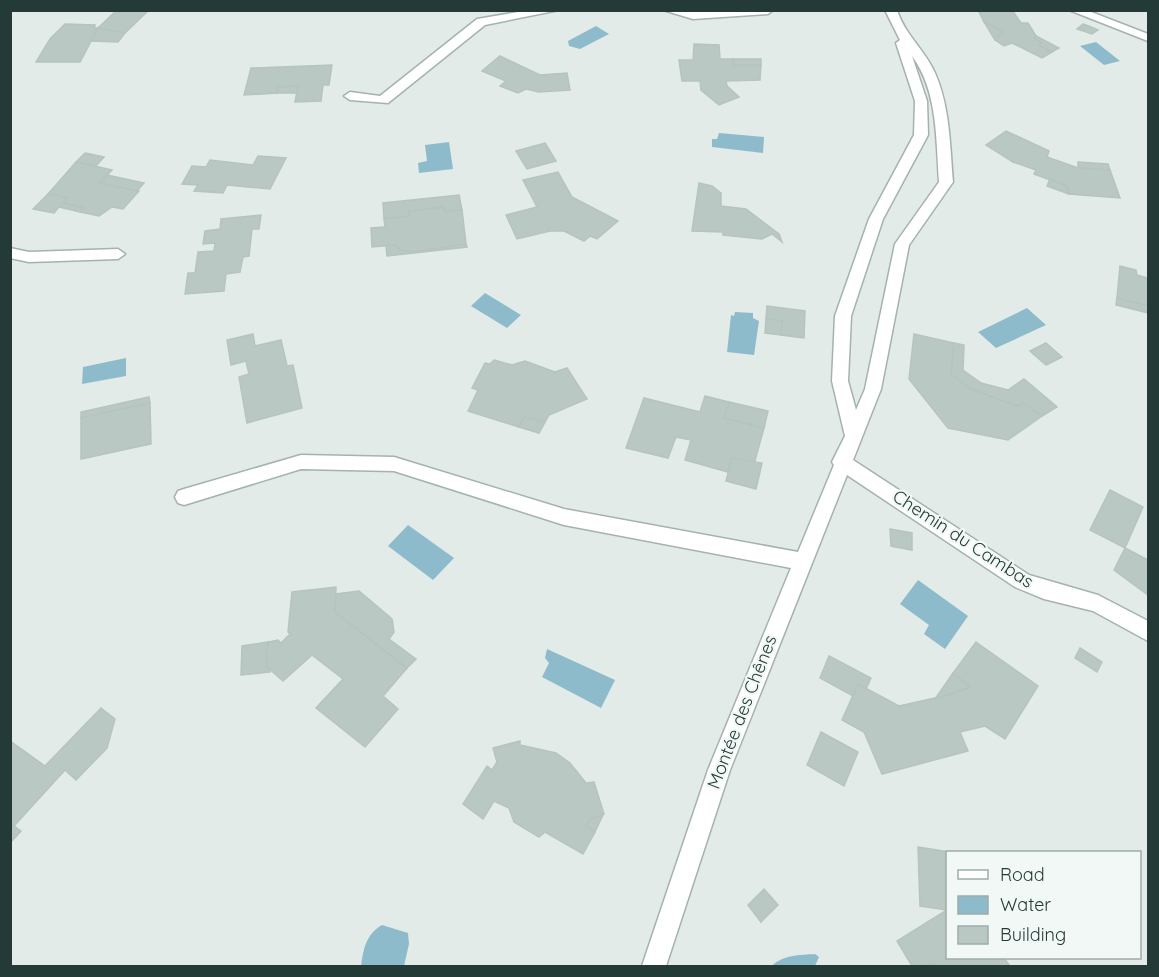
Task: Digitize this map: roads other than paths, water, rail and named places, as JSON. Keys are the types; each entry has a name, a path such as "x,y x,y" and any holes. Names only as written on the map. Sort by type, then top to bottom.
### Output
{"street":[{"path":"350,96 383,100 481,22 554,10"},
{"path":"668,10 693,15 768,10"},
{"path":"842,462 873,389 902,244 946,182 939,102 928,71 901,33 891,10"},
{"path":"1074,10 1149,38"},
{"path":"1124,29 1149,54"},
{"path":"854,436 840,381 843,316 876,219 921,135 921,101 903,48 901,33"},
{"path":"10,253 29,257 118,254"},
{"path":"184,497 301,462 394,464 564,517 801,561"},
{"name":"Montée des Chênes","path":"654,966 719,770 842,462"},
{"name":"Chemin du Cambas","path":"842,462 1023,582 1053,594 1085,600 1118,614 1149,632"}],"water":[{"path":"596,26 609,34 580,49 569,46 568,41"},
{"path":"1096,42 1120,61 1104,65 1080,46"},
{"path":"719,133 764,137 763,153 712,147 712,139 717,139"},
{"path":"449,142 453,169 419,173 418,163 427,161 425,145"},
{"path":"485,293 521,315 507,328 471,306"},
{"path":"1027,308 1046,325 996,348 978,332"},
{"path":"735,312 753,313 753,318 759,321 754,355 727,352 731,315 734,316"},
{"path":"126,358 126,376 82,384 83,367"},
{"path":"408,525 454,558 433,580 388,546"},
{"path":"918,580 968,616 945,649 924,634 929,625 900,604"},
{"path":"547,649 615,680 601,708 542,677 549,663 545,658"},
{"path":"382,925 408,933 409,944 404,966 361,966 364,948 369,938"},
{"path":"815,954 819,957 815,966 772,966 786,958"}]}
